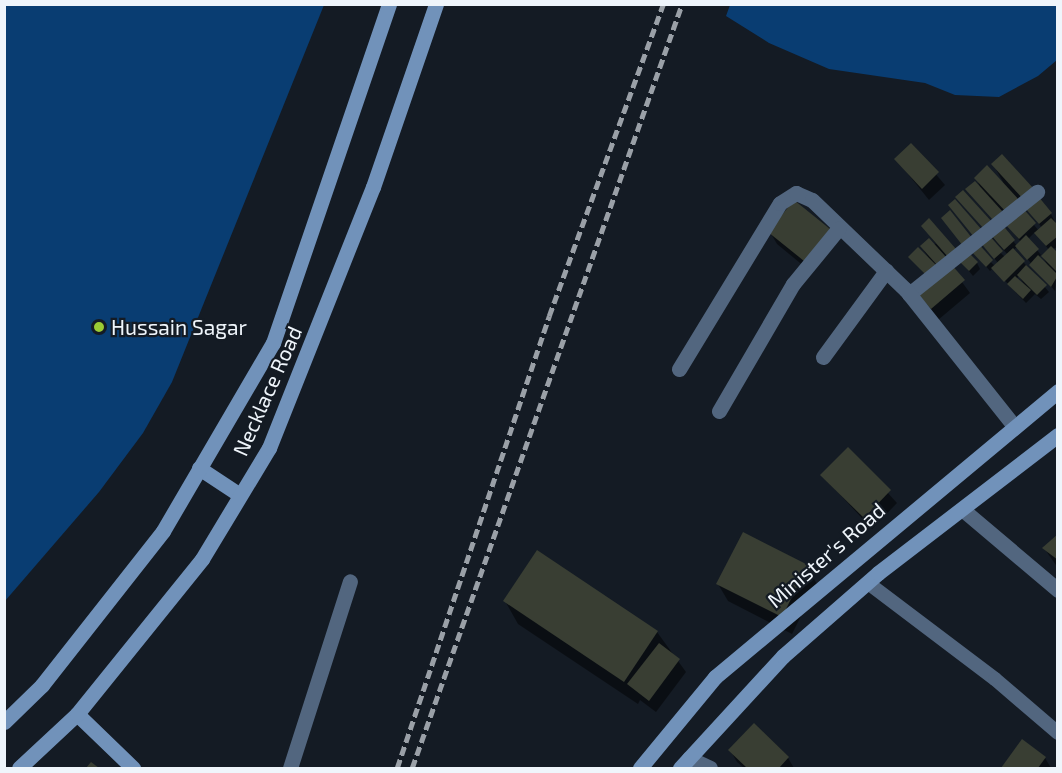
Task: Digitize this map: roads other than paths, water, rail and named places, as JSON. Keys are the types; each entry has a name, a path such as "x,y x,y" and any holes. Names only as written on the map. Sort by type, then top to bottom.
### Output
{"main road":[{"name":"Necklace Road","path":"4,722 42,685 163,531 273,342 388,4"},
{"name":"Necklace Road","path":"18,768 77,714 202,559 269,448 374,187 436,4"},
{"name":"Minister's Road","path":"640,768 715,677 1058,391"},
{"path":"684,763 783,656 868,583 1058,435"},
{"path":"199,468 240,495"},
{"path":"77,714 133,768"}],"street":[{"path":"909,294 1037,192"},
{"path":"679,369 780,202 796,193 812,200 909,294 1015,427"},
{"path":"719,411 793,284 839,228"},
{"path":"823,357 886,271"},
{"path":"962,509 1058,590"},
{"path":"290,768 350,581"},
{"path":"684,763 710,768"}],"lane":[{"path":"868,583 995,679 1058,733"}],"water":[{"name":"Hussain Sagar","path":"5,4 324,5 172,382 143,433 99,492 5,601"},
{"path":"730,5 1057,5 1057,60 1038,76 999,97 955,95 925,83 829,69 769,43 726,16"}],"railway":[{"path":"397,768 549,316 663,4"},
{"path":"412,768 682,4"}],"place":[{"name":"Hussain Sagar","path":"99,327"}]}
